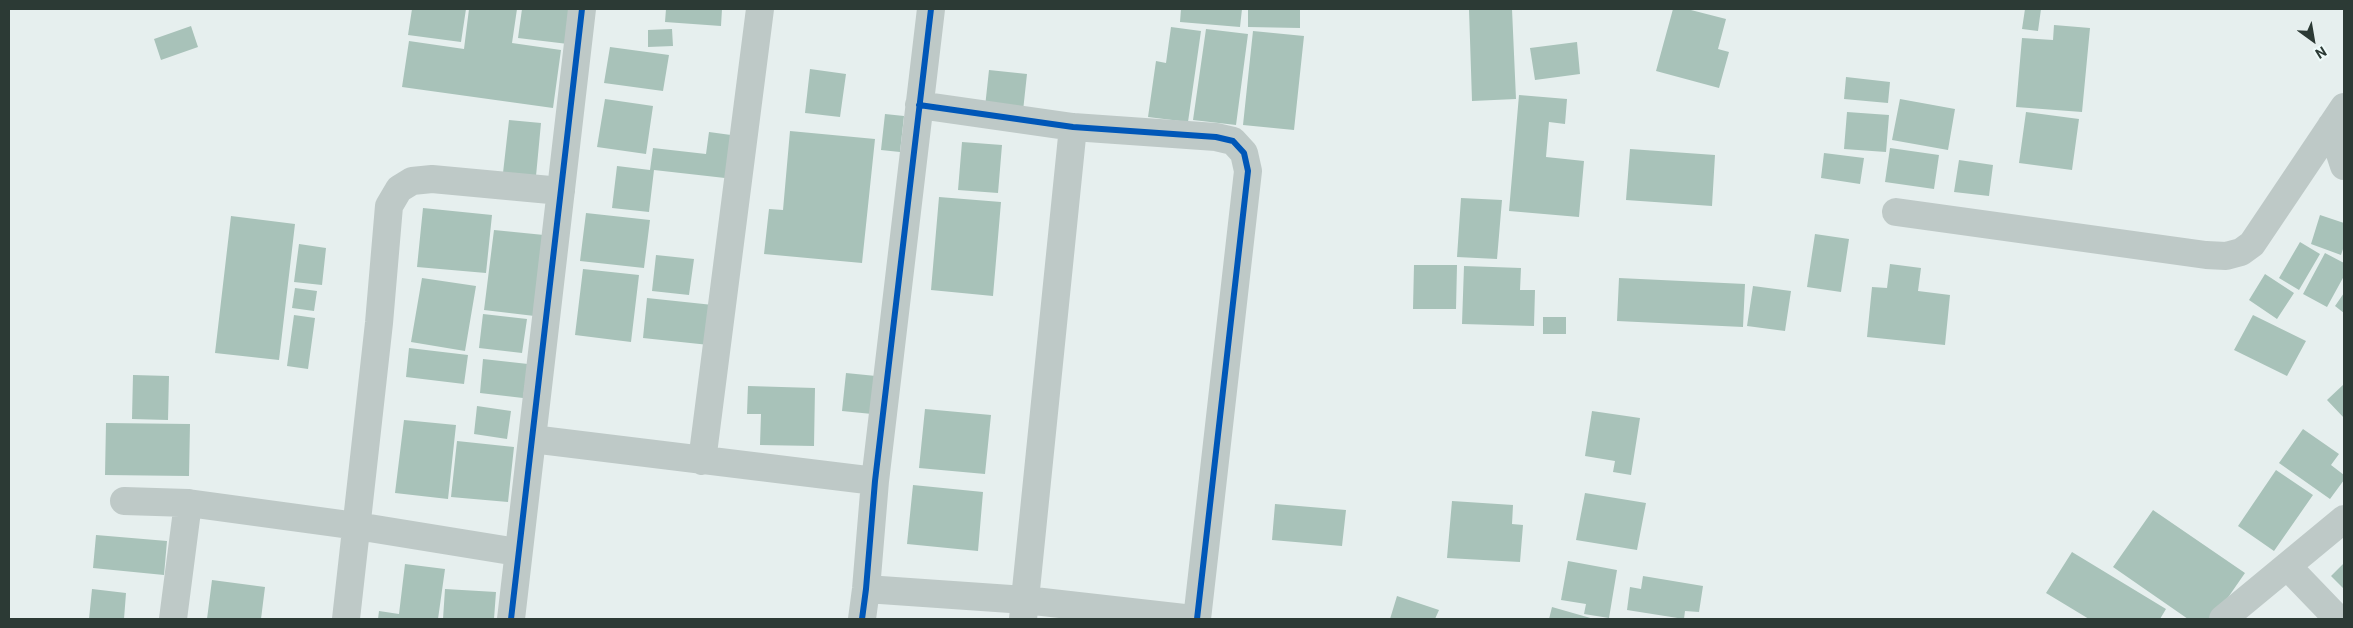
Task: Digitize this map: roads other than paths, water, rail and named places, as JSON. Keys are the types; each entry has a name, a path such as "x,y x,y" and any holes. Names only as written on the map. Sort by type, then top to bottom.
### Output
{"street":[{"path":"511,619 517,552 562,191 582,9"},
{"path":"702,461 760,9"},
{"path":"862,619 875,481 931,9"},
{"path":"919,105 1073,127 1216,137 1233,141 1244,153 1248,172 1197,619"},
{"path":"2338,116 2344,166"},
{"path":"1896,212 2206,255 2226,256 2241,252 2252,244 2338,116"},
{"path":"1024,610 1073,127"},
{"path":"346,619 379,323 389,206 399,189 412,181 432,179 562,191"},
{"path":"532,439 875,481"},
{"path":"124,500 188,503 356,526 517,552"},
{"path":"173,619 188,503"},
{"path":"2223,619 2344,520"},
{"path":"2287,566 2338,619"},
{"path":"866,589 1024,610 1193,619"}]}
